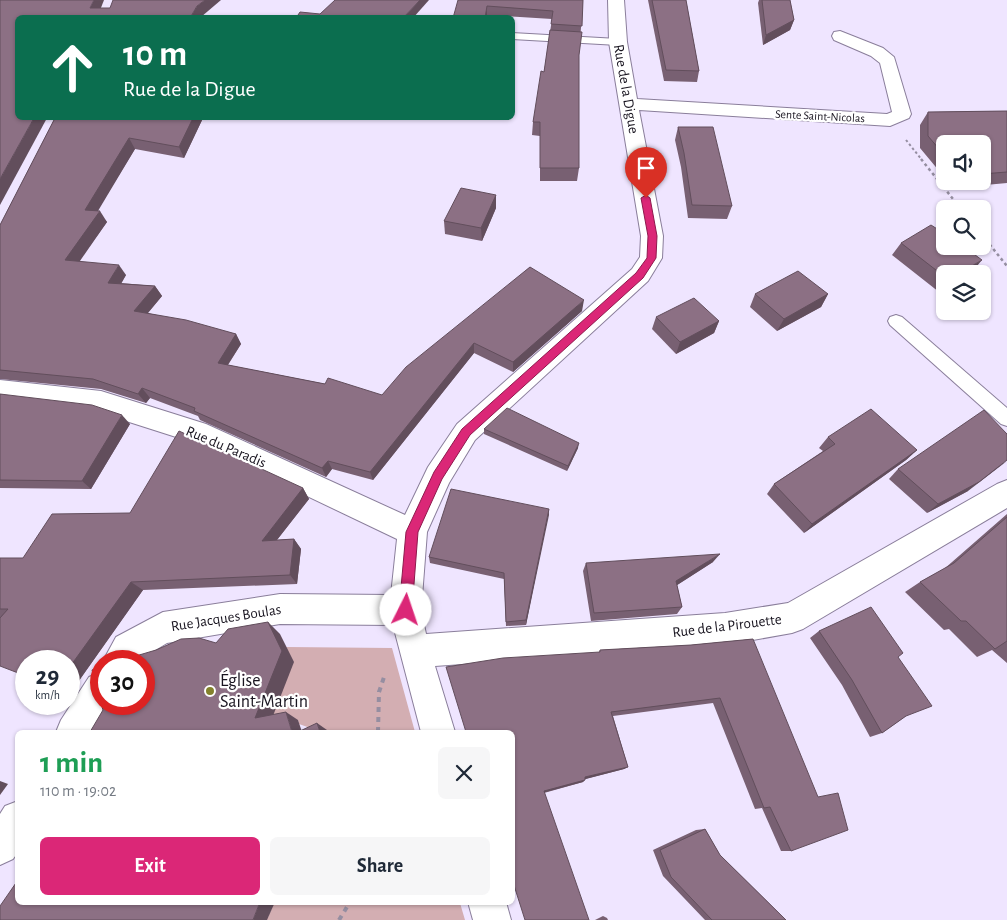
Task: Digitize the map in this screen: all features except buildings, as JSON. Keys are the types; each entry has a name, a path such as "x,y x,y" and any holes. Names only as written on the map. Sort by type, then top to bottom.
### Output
{"street":[{"name":"Rue de la Digue","path":"412,532 438,476 466,432 640,275 651,258 652,236 618,42 615,0"},
{"path":"840,36 877,52 888,61 902,114 890,120"},
{"name":"Sente Saint-Nicolas","path":"628,104 890,120"},
{"name":"Rue du Paradis","path":"0,390 101,402 206,435 412,532"},
{"name":"Rue de la Pirouette","path":"414,651 725,629 792,618 1007,493"},
{"path":"412,532 406,610 414,651 437,730"},
{"name":"Rue Jacques Boulas","path":"126,650 163,628 280,609 406,610"},
{"path":"74,730 90,706"},
{"path":"0,846 15,824"},
{"path":"488,905 492,920"}],"lane":[{"path":"515,36 618,42"},
{"path":"896,321 1007,419"}],"path":[{"path":"890,120 954,200"},
{"path":"991,246 1007,266"},
{"path":"339,920 348,905"}],"shaded area":[{"path":"287,647 392,648 414,730 316,730 299,724 298,720 262,718 282,650"},
{"path":"271,905 461,905 465,920 262,920 268,917 272,908"}],"place":[{"name":"Église Saint-Martin","path":"210,691"}],"route":[{"path":"406,610 412,532 438,476 466,432 640,275 651,258 652,236 646,198"}]}
